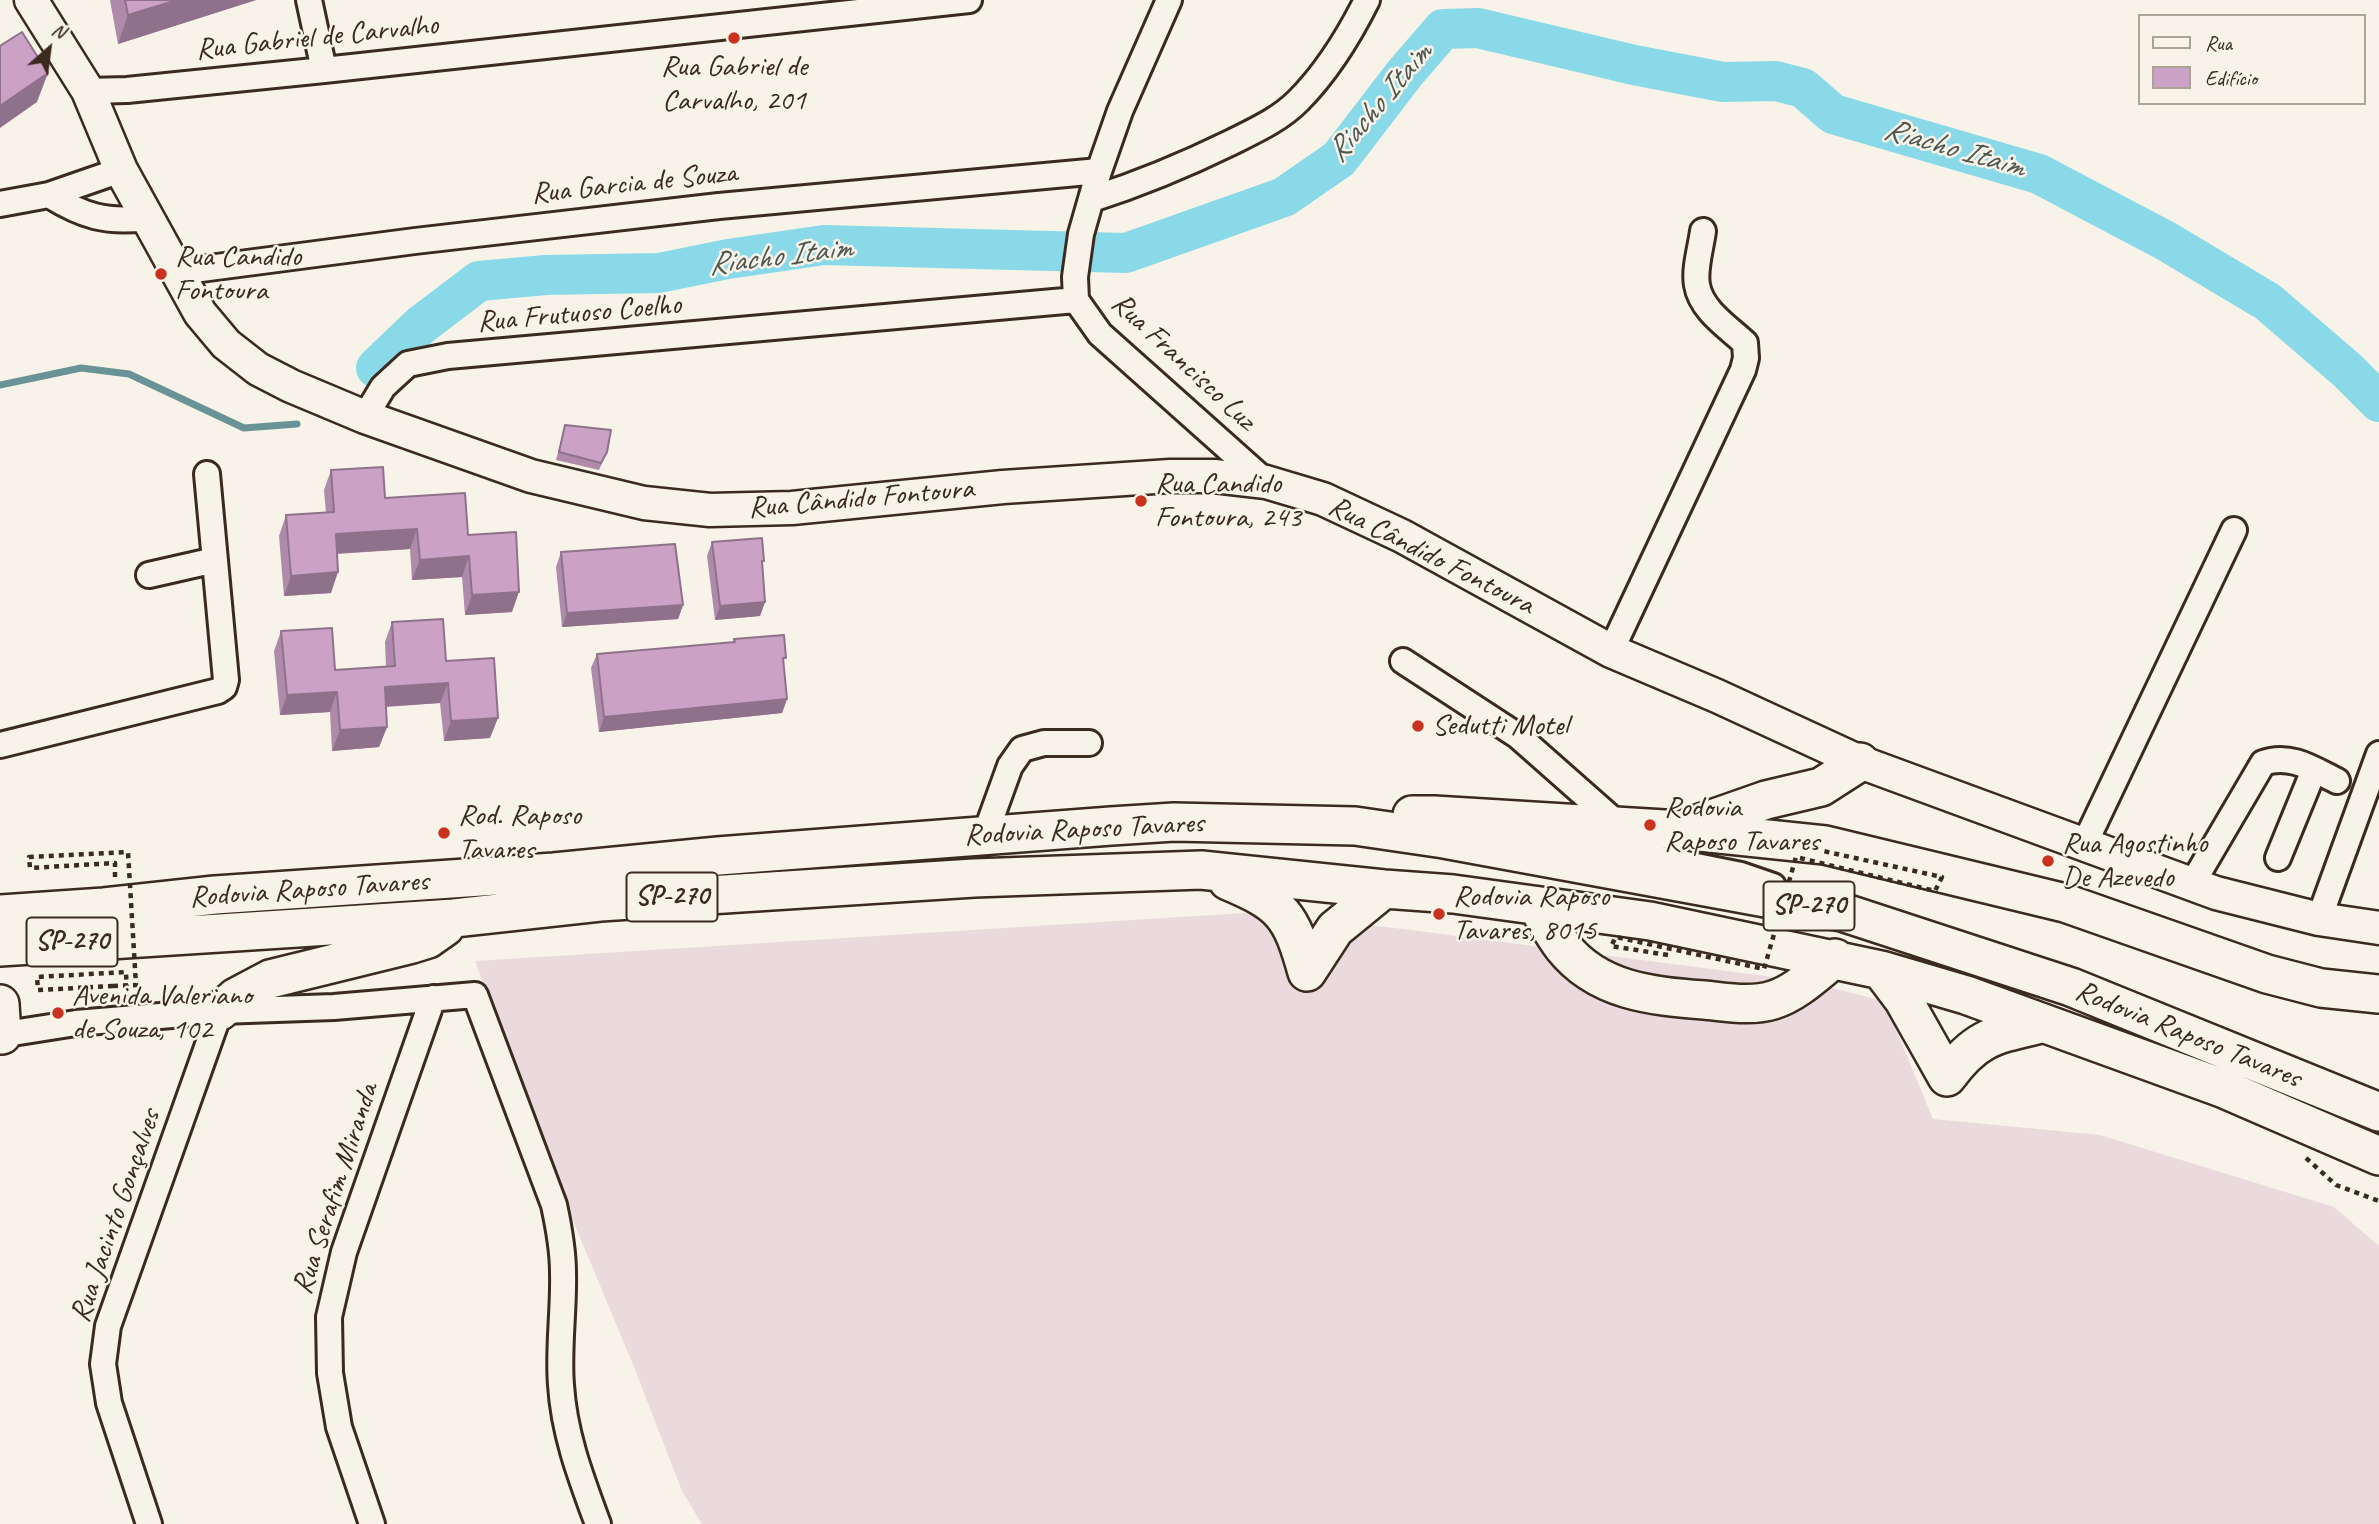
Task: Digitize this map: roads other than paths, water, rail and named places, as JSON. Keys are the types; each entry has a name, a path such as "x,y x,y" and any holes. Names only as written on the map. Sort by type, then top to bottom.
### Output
{"highway":[{"path":"1681,830 1766,800 1821,787 1860,762"},
{"path":"1355,826 1434,814 1681,830 1825,845 2065,903 2267,974 2321,988 2379,994"},
{"name":"Rodovia Raposo Tavares","path":"0,914 116,906 215,895 554,872 732,855 1174,822 1355,826 1444,839 1842,912 2071,987 2379,1112"},
{"path":"1201,870 1257,893 1276,907 1292,925 1307,972 1335,929 1384,889"},
{"name":"Rodovia Raposo Tavares","path":"0,947 454,918 600,902 904,882 1095,872 1201,870 1453,894 1650,921 1835,958 1966,995 2222,1088 2379,1156"},
{"path":"1537,906 1562,946 1580,965 1619,988 1672,998 1752,1004 1774,1000 1792,991 1835,958"},
{"path":"220,1011 236,997 270,979 428,939 439,933 454,918"},
{"path":"1881,970 1903,999 1947,1077 1975,1045 1992,1036 2041,1024"}],"main road":[{"name":"Rua Cândido Fontoura","path":"41,7 88,91 121,170 200,313 226,344 258,369 365,417 531,476 644,503 710,510 792,508 1003,487 1170,477 1214,476 1266,482 1322,499 1402,536 1611,651 1860,762"},
{"path":"1860,762 2216,893 2319,919 2379,928"}],"street":[{"path":"309,0 324,70"},
{"name":"Rua Gabriel de Carvalho","path":"88,91 127,90 324,70 866,5 969,0"},
{"path":"1075,288 1081,234 1098,171 1120,111 1169,0"},
{"path":"1091,199 1129,187 1191,161 1266,125 1297,102 1330,63 1367,0"},
{"path":"0,204 49,195 121,170"},
{"name":"Rua Garcia de Souza","path":"178,272 719,206 1098,171"},
{"path":"49,195 75,211 101,218 122,221 146,218"},
{"path":"1611,651 1743,370 1746,358 1745,343 1706,307 1701,298 1696,283 1703,231"},
{"name":"Rua Frutuoso Coelho","path":"365,417 383,387 408,364 448,356 1075,288"},
{"name":"Rua Francisco Luz","path":"1075,288 1100,334 1266,482"},
{"path":"0,745 218,691 224,687 226,680 207,474"},
{"path":"2084,845 2234,530"},
{"path":"149,575 215,560"},
{"path":"1404,662 1518,736 1620,826"},
{"path":"985,835 1010,766 1022,749 1044,743 1089,743"},
{"path":"2319,919 2379,754"},
{"path":"2192,884 2263,763 2276,758 2300,762 2337,781"},
{"path":"2278,858 2314,770"},
{"path":"1434,814 1741,875 1842,912"},
{"path":"1,1029 220,1011 334,1007 475,995 554,1205 561,1238 563,1275 561,1387 570,1446 598,1524"},
{"name":"Rua Serafim Miranda","path":"372,1524 339,1427 330,1373 329,1317 344,1252 433,998"},
{"name":"Rua Jacinto Gonçalves","path":"149,1524 109,1403 103,1364 108,1326 220,1011"}],"waterway":[{"name":"Riacho Itaim","path":"376,368 421,325 479,281 546,275 659,273 728,259 824,245 1126,253 1284,197 1339,159 1405,73 1443,29 1478,28 1634,65 1723,82 1776,81 1803,88 1833,114 2039,174 2166,241 2268,302 2348,371 2379,402"},
{"name":"Riacho Itaim","path":"0,385 81,368 129,374 244,428 297,424"}],"place":[{"name":"Rua Gabriel de Carvalho, 201","path":"734,38"},
{"name":"Rua Candido Fontoura","path":"161,274"},
{"name":"Rua Candido Fontoura, 243","path":"1141,501"},
{"name":"Sedutti Motel","path":"1418,726"},
{"name":"Rodovia Raposo Tavares","path":"1650,825"},
{"name":"Rod. Raposo Tavares","path":"444,833"},
{"name":"Rua Agostinho De Azevedo","path":"2048,861"},
{"name":"Rodovia Raposo Tavares, 8015","path":"1439,914"},
{"name":"Avenida Valeriano de Souza, 102","path":"58,1013"}]}
